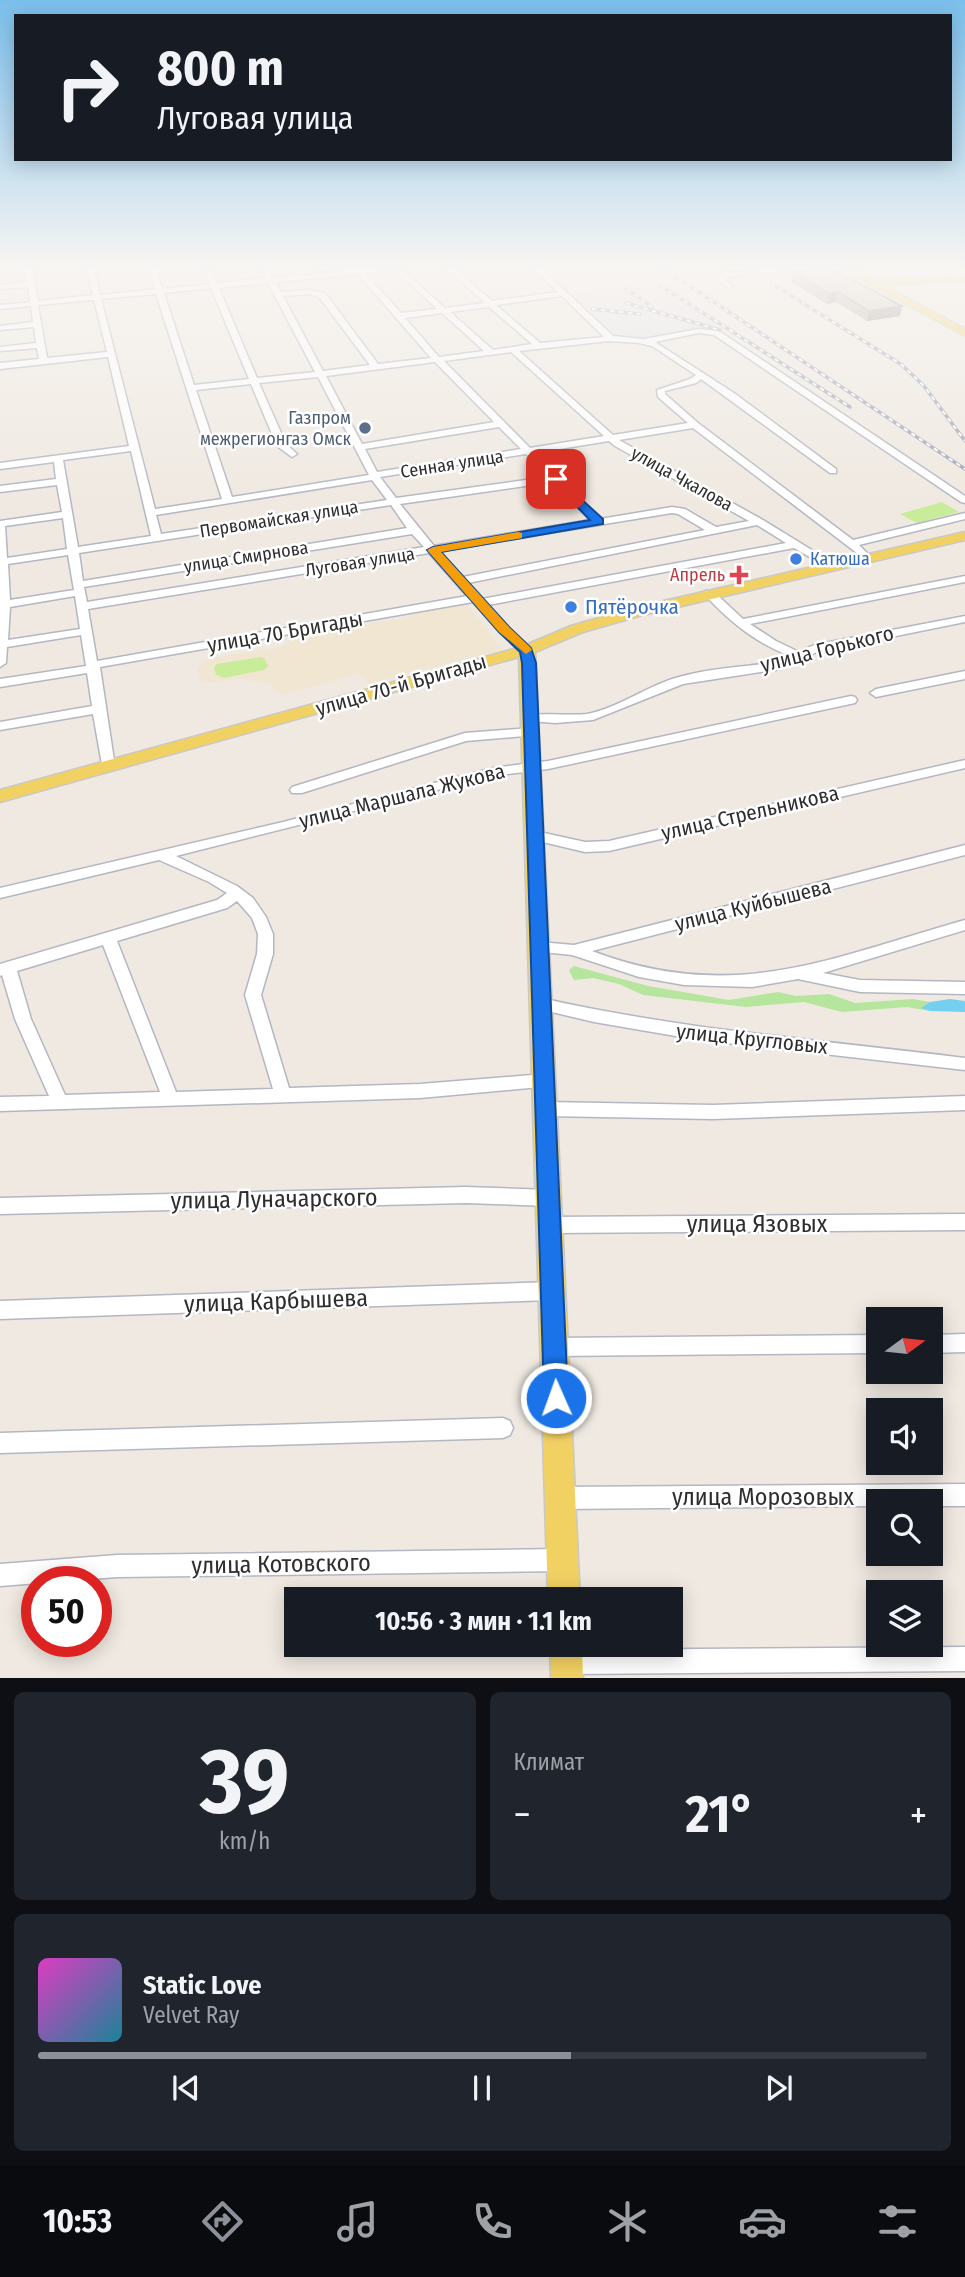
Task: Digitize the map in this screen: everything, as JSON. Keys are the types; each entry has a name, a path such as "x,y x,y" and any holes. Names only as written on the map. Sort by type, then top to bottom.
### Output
{"main road":[{"name":"улица 70-й Бригады","path":"0,796 527,650 578,629 709,593 965,536"},
{"path":"527,650 563,1587"}],"street":[{"path":"40,347 43,361"},
{"path":"109,347 157,538"},
{"path":"178,347 228,501"},
{"path":"241,347 282,446 292,454"},
{"path":"307,347 374,476 391,502 478,601 527,650"},
{"path":"361,347 376,367"},
{"path":"427,347 598,522"},
{"path":"485,347 490,352"},
{"path":"191,388 531,347"},
{"path":"660,347 833,471"},
{"path":"737,347 965,500"},
{"name":"улица Чкалова","path":"513,350 614,439 651,464 759,522 831,565"},
{"path":"0,366 111,354"},
{"path":"701,375 693,381 660,393 670,405 695,425 866,557"},
{"path":"359,447 501,424"},
{"name":"Сенная улица","path":"151,513 695,425"},
{"path":"0,466 133,448"},
{"path":"58,458 94,667 108,767"},
{"name":"Первомайская улица","path":"3,562 556,479"},
{"path":"0,489 62,481"},
{"name":"Луговая улица","path":"83,607 676,510 715,531"},
{"path":"0,663 5,604 0,525 67,514"},
{"path":"852,544 965,516"},
{"path":"461,582 759,522"},
{"name":"улица Смирнова","path":"5,604 80,588 414,530"},
{"name":"улица 70 Бригады","path":"0,683 797,544"},
{"path":"739,622 965,579"},
{"path":"709,593 739,622 778,648 797,655"},
{"name":"улица Горького","path":"297,790 465,737 531,724 604,715 680,681 724,671 785,664 797,655 879,635 965,619"},
{"path":"2,644 88,631"},
{"path":"876,693 965,675"},
{"name":"улица Маршала Жукова","path":"0,893 493,772 851,700"},
{"path":"0,726 99,709"},
{"name":"улица Стрельникова","path":"535,836 585,847 609,846 965,764"},
{"name":"улица Куйбышева","path":"539,947 574,950 965,850"},
{"path":"160,855 211,878 237,894 254,910 265,936 265,955 253,983 253,995 282,1095"},
{"path":"59,1100 4,969 222,904 237,894"},
{"path":"574,950 621,967 693,980 752,981 795,974 965,925"},
{"path":"108,937 170,1097"},
{"path":"795,974 860,986 965,988"},
{"name":"улица Кругловых","path":"541,1004 594,1018 677,1032 965,1063"},
{"path":"0,1104 59,1100 420,1091 544,1080"},
{"path":"545,1109 713,1112 965,1103"},
{"name":"улица Луначарского","path":"0,1206 466,1195 549,1198"},
{"name":"улица Язовых","path":"550,1225 965,1222"},
{"name":"улица Карбышева","path":"0,1310 552,1291"},
{"path":"943,1344 965,1343"},
{"path":"554,1348 866,1344"},
{"path":"0,1443 503,1428"},
{"name":"улица Морозовых","path":"560,1498 965,1495"},
{"name":"улица Котовского","path":"0,1575 117,1566 562,1560"},
{"path":"566,1662 965,1659"}],"shaded area":[{"path":"467,604 502,650 368,684 359,673 281,695 270,683 235,679 201,682 197,669 206,659 285,646 294,634 408,618 420,612"}],"green space":[{"path":"942,502 959,512 917,523 900,514"},
{"path":"264,658 268,666 264,670 224,678 216,675 214,667 217,664"},
{"path":"574,966 648,986 729,1000 778,992 796,996 829,994 855,1003 913,999 930,1002 922,1008 930,1011 907,1007 842,1012 804,1002 746,1007 643,995 619,984 593,978 574,980 569,970"}],"water":[{"path":"950,999 965,1001 965,1012 930,1011 921,1008 930,1002"}],"railway":[{"path":"757,347 850,407"},
{"path":"782,347 965,469"},
{"path":"874,347 902,365 924,386 965,441"}],"slow traffic":[{"path":"518,536 433,550 504,630 526,650"}],"place":[{"name":"Газпром межрегионгаз Омск","path":"365,428"},
{"name":"Катюша","path":"796,559"},
{"name":"Апрель","path":"739,575"},
{"name":"Пятёрочка","path":"571,607"}],"route":[{"path":"556,479 598,522 433,550 504,630 527,650 529,663 556,1398"}]}
